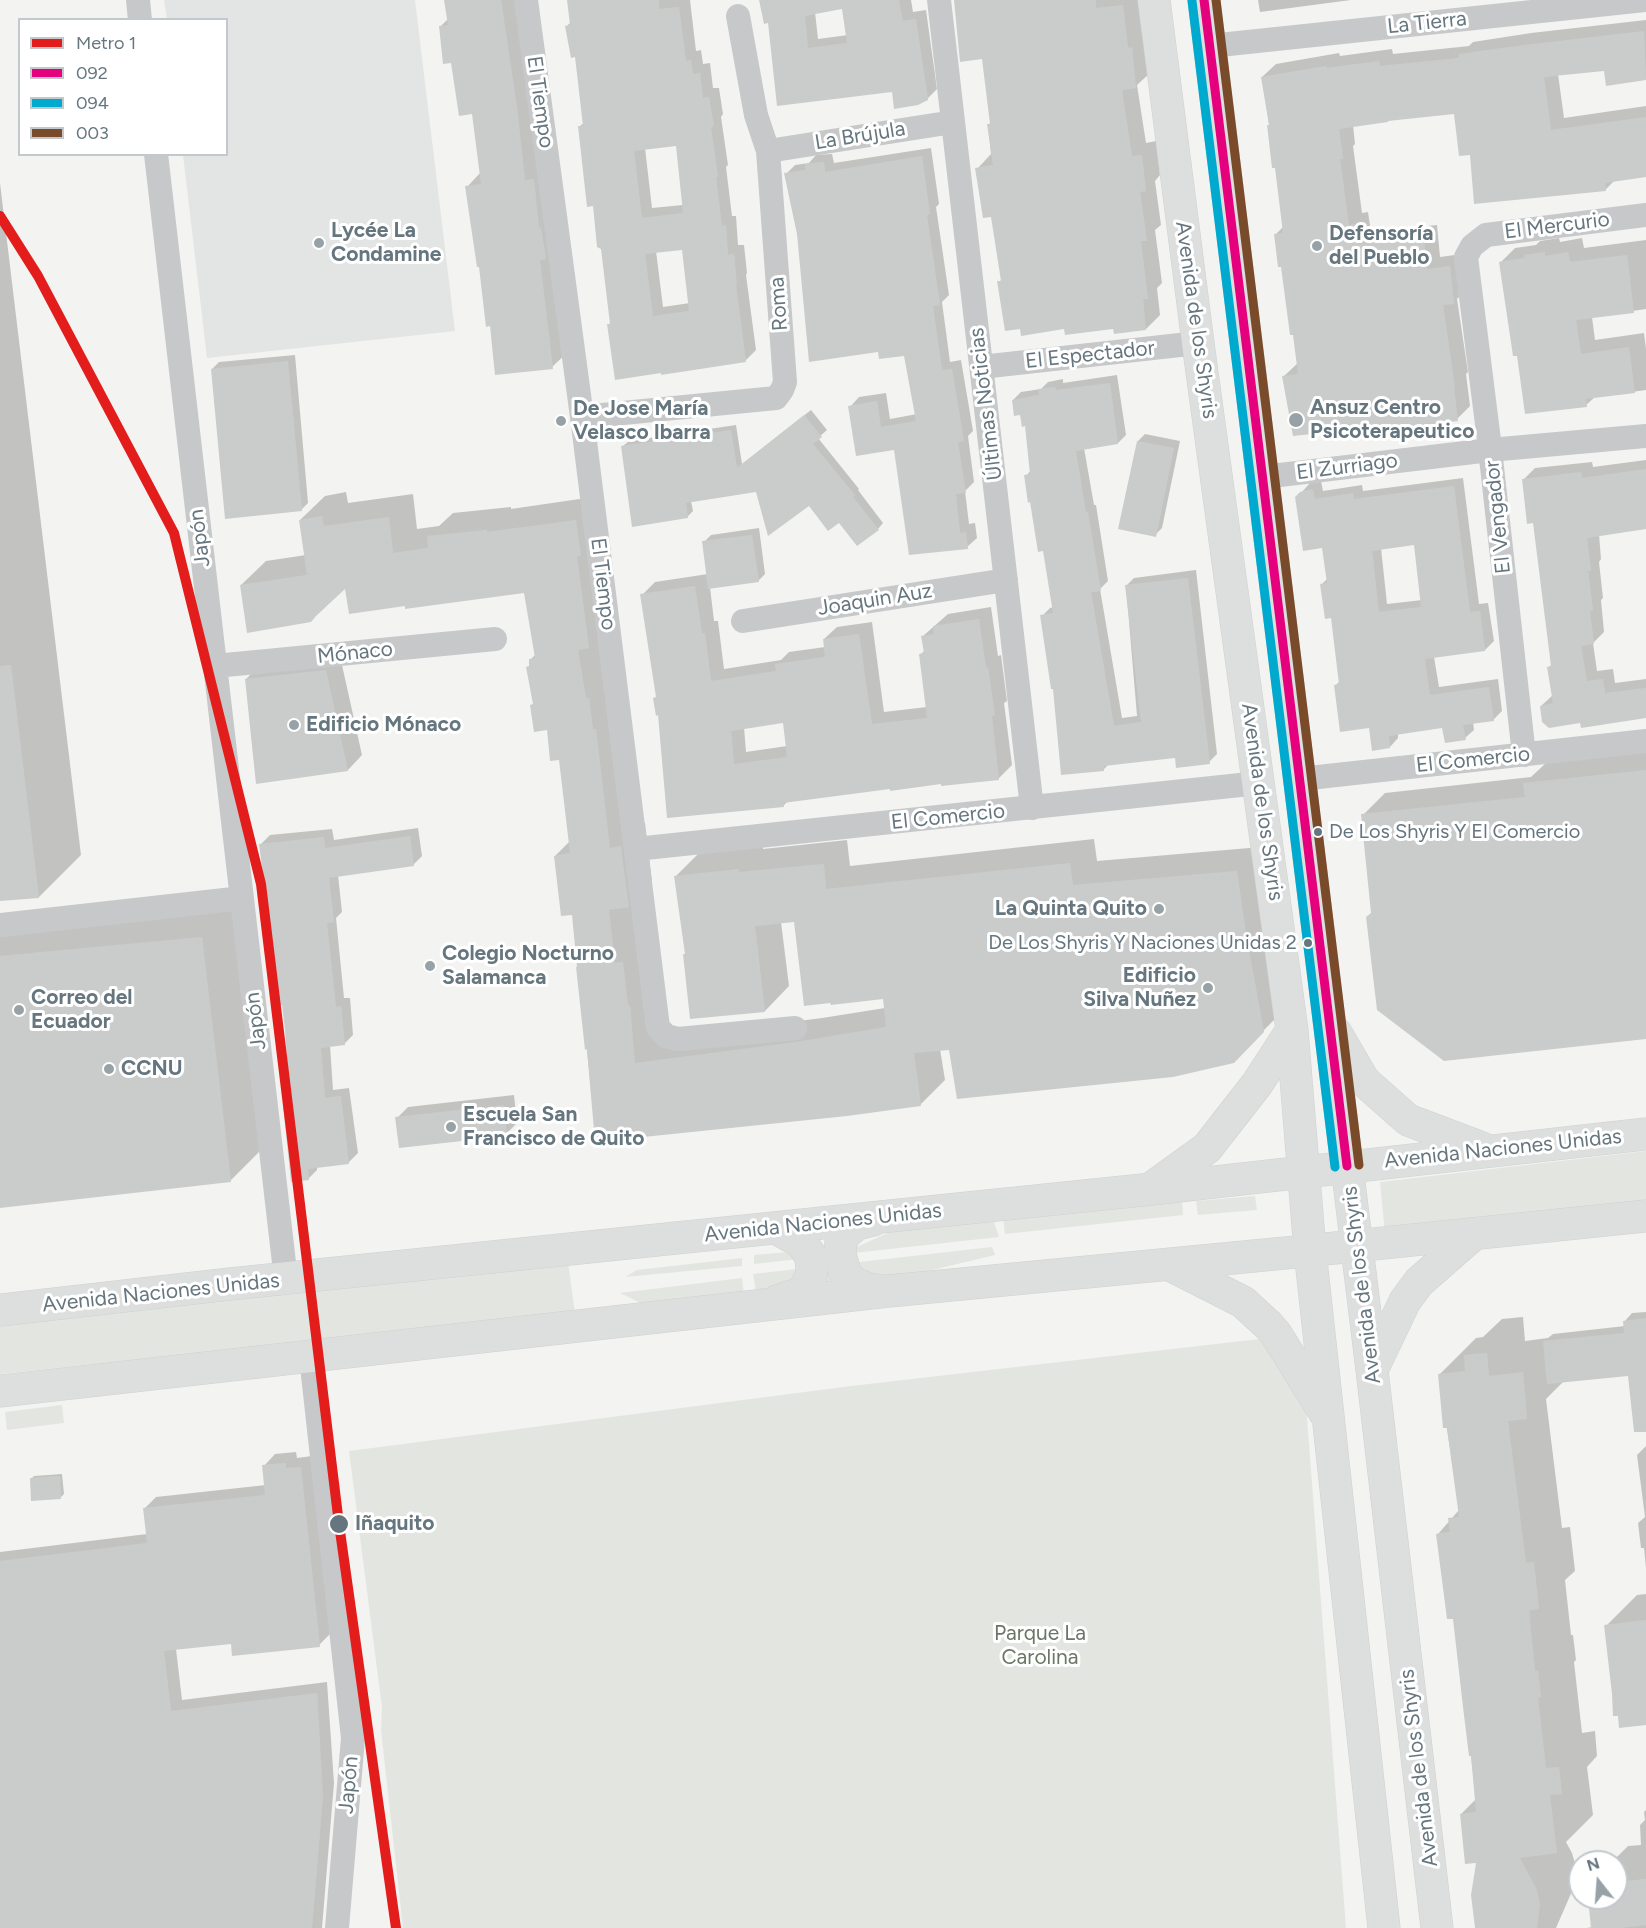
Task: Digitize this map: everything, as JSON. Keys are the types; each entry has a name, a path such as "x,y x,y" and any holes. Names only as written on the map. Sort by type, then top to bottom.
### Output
{"main road":[{"name":"Avenida de los Shyris","path":"1154,0 1198,343 1292,1030 1310,1251 1384,1928"},
{"name":"Avenida de los Shyris","path":"1204,0 1372,1370 1437,1928"},
{"path":"1330,1024 1364,1081 1408,1120 1489,1150"},
{"path":"1152,1189 1207,1148 1253,1088 1292,1030"},
{"name":"Avenida Naciones Unidas","path":"0,1310 230,1284 1152,1189 1646,1134"},
{"path":"889,1291 869,1289 853,1283 845,1273 840,1253 841,1241 846,1233 857,1224 891,1216"},
{"path":"0,1391 889,1291 1170,1265 1646,1216"},
{"path":"744,1308 786,1299 800,1293 811,1276 810,1255 801,1242 776,1228"},
{"path":"1372,1370 1405,1301 1419,1282 1474,1234"},
{"path":"1170,1265 1243,1302 1269,1325 1330,1420"}],"street":[{"path":"138,0 140,18"},
{"name":"El Tiempo","path":"526,0 582,417 658,1027 666,1036 678,1039 795,1028"},
{"name":"Últimas Noticias","path":"939,0 1032,808"},
{"name":"La Tierra","path":"1210,46 1645,0"},
{"name":"Roma","path":"582,417 776,398 782,390 784,382 768,151 756,115 738,16"},
{"name":"La Brújula","path":"768,151 953,122"},
{"name":"Japón","path":"156,156 286,1280"},
{"name":"El Mercurio","path":"1472,246 1486,235 1646,215"},
{"name":"El Vengador","path":"1472,246 1466,257 1524,754"},
{"name":"El Espectador","path":"981,367 1198,343"},
{"name":"El Zurriago","path":"1263,477 1490,450 1646,436"},
{"name":"Joaquin Auz","path":"743,621 1006,580"},
{"name":"Mónaco","path":"214,666 495,639"},
{"name":"El Comercio","path":"1300,779 1646,741"},
{"name":"El Comercio","path":"636,849 1259,783"},
{"path":"0,926 242,898"},
{"name":"Japón","path":"311,1357 353,1738 337,1928"}],"shaded area":[{"name":"Lycée La Condamine","path":"164,0 415,0 455,331 207,358 183,156 228,156 228,18 167,18"}],"green space":[{"path":"1646,1151 1646,1205 1385,1234 1380,1182"},
{"path":"1255,1196 1257,1210 1198,1215 1196,1201"},
{"path":"1182,1199 1183,1215 1005,1234 1003,1218"},
{"path":"994,1222 999,1237 754,1264 754,1255 859,1246 896,1229"},
{"path":"992,1247 995,1255 907,1276 756,1292 753,1274"},
{"path":"742,1258 742,1266 625,1277 637,1270"},
{"path":"568,1262 575,1313 0,1374 0,1325"},
{"path":"742,1278 744,1295 647,1306 620,1293"},
{"name":"Parque La Carolina","path":"1268,1338 1306,1405 1346,1928 403,1928 381,1730 382,1708 349,1451 851,1386"},
{"path":"62,1405 64,1423 7,1430 5,1412"}],"building":[{"path":"444,0 501,0 525,180 534,179 539,228 541,227 546,259 540,260 553,369 495,375 490,326 486,327 479,267 477,267 465,186 481,184 472,114 459,116 451,63 443,64 439,26 448,25"},
{"path":"567,0 659,0 659,9 679,7 686,61 691,60 693,74 700,73 703,98 709,97 714,126 711,127 722,226 726,225 728,255 734,254 746,362 615,380 607,324 610,324 601,249 597,247 593,206 587,207 578,126 583,126 575,57 571,58 565,26 570,25","holes":["676,146 683,213 642,218 634,151","682,250 689,311 653,316 645,254"]},
{"path":"759,0 899,0 903,21 916,19 928,100 918,105 894,109 892,92 777,106 768,23 764,24","holes":["842,9 847,43 808,48 805,16"]},
{"path":"954,0 1096,0 1096,8 1123,5 1128,48 1132,47 1136,88 1122,90 1132,156 1142,155 1146,191 1140,192 1147,241 1141,241 1148,299 1143,299 1146,330 1114,334 1113,329 1065,335 1064,329 1021,336 1020,329 1005,331 997,281 1001,281 991,217 983,218 975,168 993,165 982,59 960,62"},
{"path":"1644,31 1646,80 1606,86 1604,71 1544,77 1551,130 1646,117 1646,177 1605,183 1606,191 1474,204 1470,155 1459,156 1454,114 1339,129 1343,159 1340,159 1349,225 1355,224 1358,244 1424,238 1427,269 1450,266 1454,304 1443,305 1458,421 1361,435 1360,429 1293,436 1282,376 1298,374 1281,267 1278,267 1274,234 1283,233 1275,168 1272,168 1267,125 1269,125 1261,77 1326,66 1327,68 1379,61 1380,66 1459,58 1459,54"},
{"path":"922,156 930,214 927,215 940,305 933,306 942,370 952,369 964,441 958,442 966,493 956,494 960,533 966,532 968,549 909,555 894,450 856,456 848,406 877,401 881,427 916,421 904,356 879,359 878,352 809,362 797,234 784,173 805,170 805,164 824,162 825,172"},
{"path":"1545,252 1545,256 1568,252 1570,262 1627,255 1634,313 1576,320 1581,354 1629,347 1635,393 1586,399 1587,407 1525,414 1517,356 1513,356 1499,262"},
{"path":"288,361 302,511 225,519 211,369"},
{"path":"1110,383 1118,444 1076,451 1101,591 1091,592 1114,726 1141,722 1125,585 1188,578 1210,764 1176,768 1175,758 1104,766 1104,771 1061,775 1053,689 1051,689 1040,615 1053,613 1043,551 1038,552 1030,502 1028,503 1024,475 1030,474 1025,426 1022,427 1020,415 1014,416 1012,400 1039,395 1038,389 1055,387 1056,390"},
{"path":"804,415 822,437 813,444 855,495 853,497 879,530 857,546 839,523 828,531 809,506 768,536 756,492 686,503 688,518 632,527 621,446 731,430 737,468"},
{"path":"1137,441 1174,448 1156,537 1118,529"},
{"path":"1646,469 1646,529 1587,538 1593,610 1590,611 1594,644 1581,646 1587,681 1603,679 1605,693 1646,688 1646,718 1581,728 1580,723 1549,728 1542,722 1540,706 1553,703 1547,667 1551,666 1533,523 1527,524 1522,479 1581,472 1582,478"},
{"path":"1454,486 1470,612 1480,611 1485,651 1425,659 1430,695 1489,687 1494,721 1463,725 1466,740 1445,743 1442,728 1389,736 1390,748 1372,751 1369,728 1340,732 1334,685 1339,684 1331,618 1325,619 1320,584 1327,583 1322,548 1303,551 1295,497 1300,492 1313,489 1315,499 1353,493 1354,499","holes":["1414,545 1421,607 1379,612 1372,551"]},
{"path":"322,516 324,526 389,517 393,553 428,548 427,536 487,530 487,532 576,520 581,556 577,556 589,648 578,650 586,698 589,698 593,729 596,729 610,848 621,846 629,907 609,910 615,963 623,962 628,1005 630,1005 635,1063 796,1042 886,1027 883,999 804,1006 794,922 755,926 765,1012 690,1019 683,954 685,954 674,876 824,864 826,889 1070,863 1073,885 1237,871 1264,1032 1234,1063 1173,1077 957,1099 949,1050 914,1053 921,1106 847,1116 595,1142 572,915 561,916 554,856 570,853 559,760 550,761 547,730 534,732 530,705 533,704 526,667 529,666 529,659 535,658 524,593 349,614 345,589 311,622 247,633 240,585 307,575 299,520"},
{"path":"752,535 759,582 708,589 702,541"},
{"path":"695,586 702,633 705,633 711,681 776,671 775,664 825,657 823,639 859,634 872,724 927,718 919,654 924,653 921,636 934,634 933,626 979,619 995,715 992,716 999,780 941,786 941,784 890,791 890,789 783,803 784,807 667,818 658,715 656,716 653,698 656,697 640,594","holes":["783,723 787,757 734,764 731,731"]},
{"path":"11,665 39,898 0,901 0,666"},
{"name":"Edificio Mónaco","path":"326,670 348,771 256,784 245,679"},
{"path":"1646,770 1646,1039 1444,1061 1377,1010 1366,917 1371,913 1361,814 1525,797 1523,783"},
{"path":"410,836 414,866 329,878 334,922 327,923 336,1007 341,1006 345,1045 321,1048 325,1098 341,1096 349,1164 308,1169 309,1180 291,1182 283,1105 290,1104 285,1030 282,1005 276,1006 269,935 271,935 259,844 324,837 325,848"},
{"name":"CCNU","path":"202,937 231,1182 0,1208 0,956"},
{"name":"Escuela San Francisco de Quito","path":"504,1105 507,1136 399,1148 395,1117"},
{"path":"1646,1318 1646,1432 1634,1432 1628,1376 1547,1384 1543,1341 1624,1333 1623,1321"},
{"path":"1487,1353 1489,1376 1523,1372 1527,1419 1508,1421 1526,1563 1534,1562 1539,1609 1529,1610 1535,1671 1538,1670 1541,1697 1538,1698 1546,1768 1559,1767 1562,1794 1550,1795 1557,1853 1520,1858 1537,1890 1540,1904 1537,1928 1475,1928 1471,1895 1476,1863 1465,1864 1460,1814 1476,1812 1453,1619 1447,1619 1436,1534 1450,1532 1448,1518 1459,1517 1447,1428 1443,1428 1438,1374 1465,1371 1464,1355"},
{"path":"286,1463 286,1468 301,1467 320,1647 232,1656 231,1644 164,1651 171,1711 317,1693 323,1796 312,1928 0,1928 0,1561 147,1543 143,1508 265,1495 262,1465"},
{"path":"60,1476 61,1499 31,1501 30,1478"},
{"path":"1646,1620 1646,1725 1619,1728 1618,1716 1613,1716 1604,1625"},
{"path":"1646,1879 1646,1925 1591,1928 1589,1910 1628,1910 1628,1881"}],"metro line":[{"name":"1","path":"0,216 38,276 174,533 261,884 339,1524 396,1928"}],"transit line":[{"name":"092","path":"1204,0 1347,1166"},
{"name":"003","path":"1216,0 1359,1165"},
{"name":"094","path":"1192,1 1335,1167"}],"place":[{"name":"Lycée La Condamine","path":"319,243"},
{"name":"Defensoría del Pueblo","path":"1317,246"},
{"name":"Ansuz Centro Psicoterapeutico","path":"1296,420"},
{"name":"De Jose María Velasco Ibarra","path":"561,421"},
{"name":"Edificio Mónaco","path":"294,725"},
{"name":"De Los Shyris Y El Comercio","path":"1318,832"},
{"name":"La Quinta Quito","path":"1159,909"},
{"name":"De Los Shyris Y Naciones Unidas 2","path":"1308,943"},
{"name":"Colegio Nocturno Salamanca","path":"430,966"},
{"name":"Edificio Silva Nuñez","path":"1208,988"},
{"name":"Correo del Ecuador","path":"19,1010"},
{"name":"CCNU","path":"109,1069"},
{"name":"Escuela San Francisco de Quito","path":"451,1127"},
{"name":"Iñaquito","path":"339,1524"}]}
